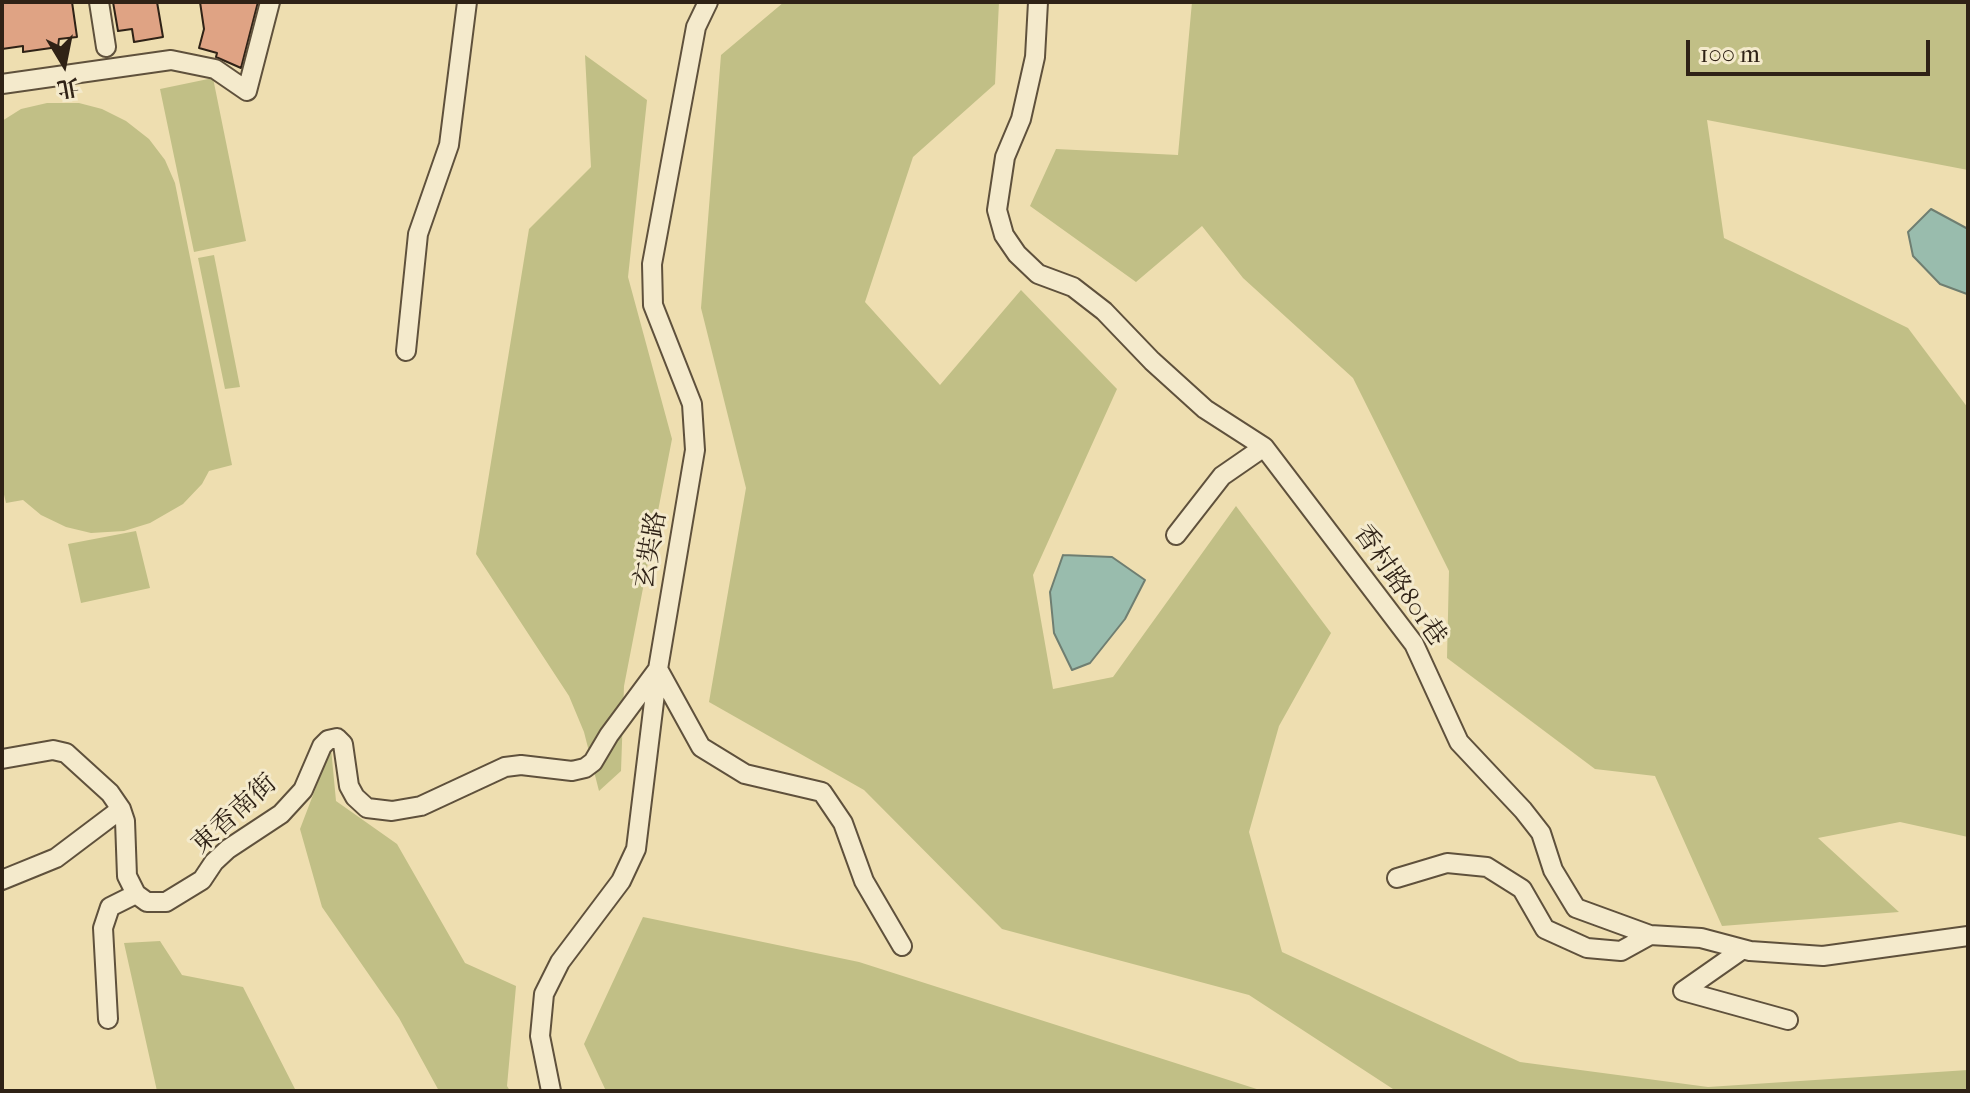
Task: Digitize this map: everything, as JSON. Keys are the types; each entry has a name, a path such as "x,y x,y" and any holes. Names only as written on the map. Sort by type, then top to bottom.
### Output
{"street":[{"path":"99,2 106,47"},
{"path":"2,84 171,60 215,69 247,91 270,2"},
{"path":"406,351 418,234 449,145 467,2"},
{"name":"玄奘路","path":"551,1091 540,1036 544,994 560,962 621,881 636,849 658,669 695,450 692,404 653,305 652,264 696,27 708,2"},
{"name":"香村路801巷","path":"1038,2 1035,57 1021,119 1005,157 997,210 1004,235 1017,254 1038,274 1073,287 1104,311 1152,361 1205,409 1264,447 1414,644 1459,742 1541,833 1553,870 1576,908 1650,935 1701,938 1743,949 1823,956 1968,936"},
{"path":"1176,535 1222,476 1264,447"},
{"path":"658,669 701,747 745,774 822,792 843,823 864,881 902,946"},
{"name":"東香南街","path":"136,894 147,902 166,902 202,880 221,855 281,814 303,790 322,746 328,740 337,738 343,744 349,786 367,808 392,811 421,806 505,767 521,765 572,771 585,768 593,762 658,669"},
{"path":"2,759 53,750 66,753 110,793 121,809 125,821 127,876 136,894 110,907 103,928 108,1019"},
{"path":"2,880 56,858 121,809"},
{"path":"1397,878 1447,863 1487,867 1522,889 1545,929 1587,948 1621,951 1650,935"},
{"path":"1743,949 1683,991 1788,1020"}],"shaded area":[{"path":"784,2 999,2 995,84 913,157 865,302 940,385 1021,290 1117,389 1033,575 1053,689 1113,677 1236,506 1331,633 1279,726 1249,832 1282,952 1520,1062 1708,1087 1968,1070 1968,1091 1396,1091 1249,995 1002,929 864,790 709,702 746,488 701,308 721,55"},
{"path":"1192,2 1968,2 1968,170 1707,120 1724,238 1908,328 1968,408 1968,837 1900,822 1818,838 1899,912 1722,926 1655,776 1595,769 1447,658 1449,571 1353,378 1243,278 1202,226 1136,282 1030,206 1056,149 1178,155"},
{"path":"585,55 647,100 628,277 672,439 624,686 621,771 599,791 584,732 569,696 476,554 529,229 591,167"},
{"path":"213,78 246,241 194,252 160,89"},
{"path":"47,103 79,103 102,109 126,121 149,139 165,160 175,183 232,465 209,471 202,484 183,504 150,523 124,531 91,533 66,527 41,515 23,500 6,503 2,486 2,121 21,109"},
{"path":"1931,209 1968,229 1967,294 1940,284 1913,256 1908,232"},
{"path":"214,255 240,387 225,389 198,258"},
{"path":"136,531 150,588 81,603 68,544"},
{"path":"1063,555 1112,557 1145,580 1125,619 1090,663 1072,670 1054,633 1050,592"},
{"path":"331,748 336,801 397,844 465,963 516,986 507,1086 510,1091 439,1091 399,1018 322,907 300,829"},
{"path":"643,917 859,962 1263,1091 606,1091 584,1044"},
{"path":"160,941 182,975 243,987 296,1091 157,1091 124,943"}],"building":[{"path":"2,2 72,2 77,37 59,39 58,47 23,52 23,46 2,49"},
{"path":"113,2 157,2 163,37 134,42 132,29 118,31"},
{"path":"200,2 258,2 241,68 216,57 217,53 199,48 204,29"}]}
